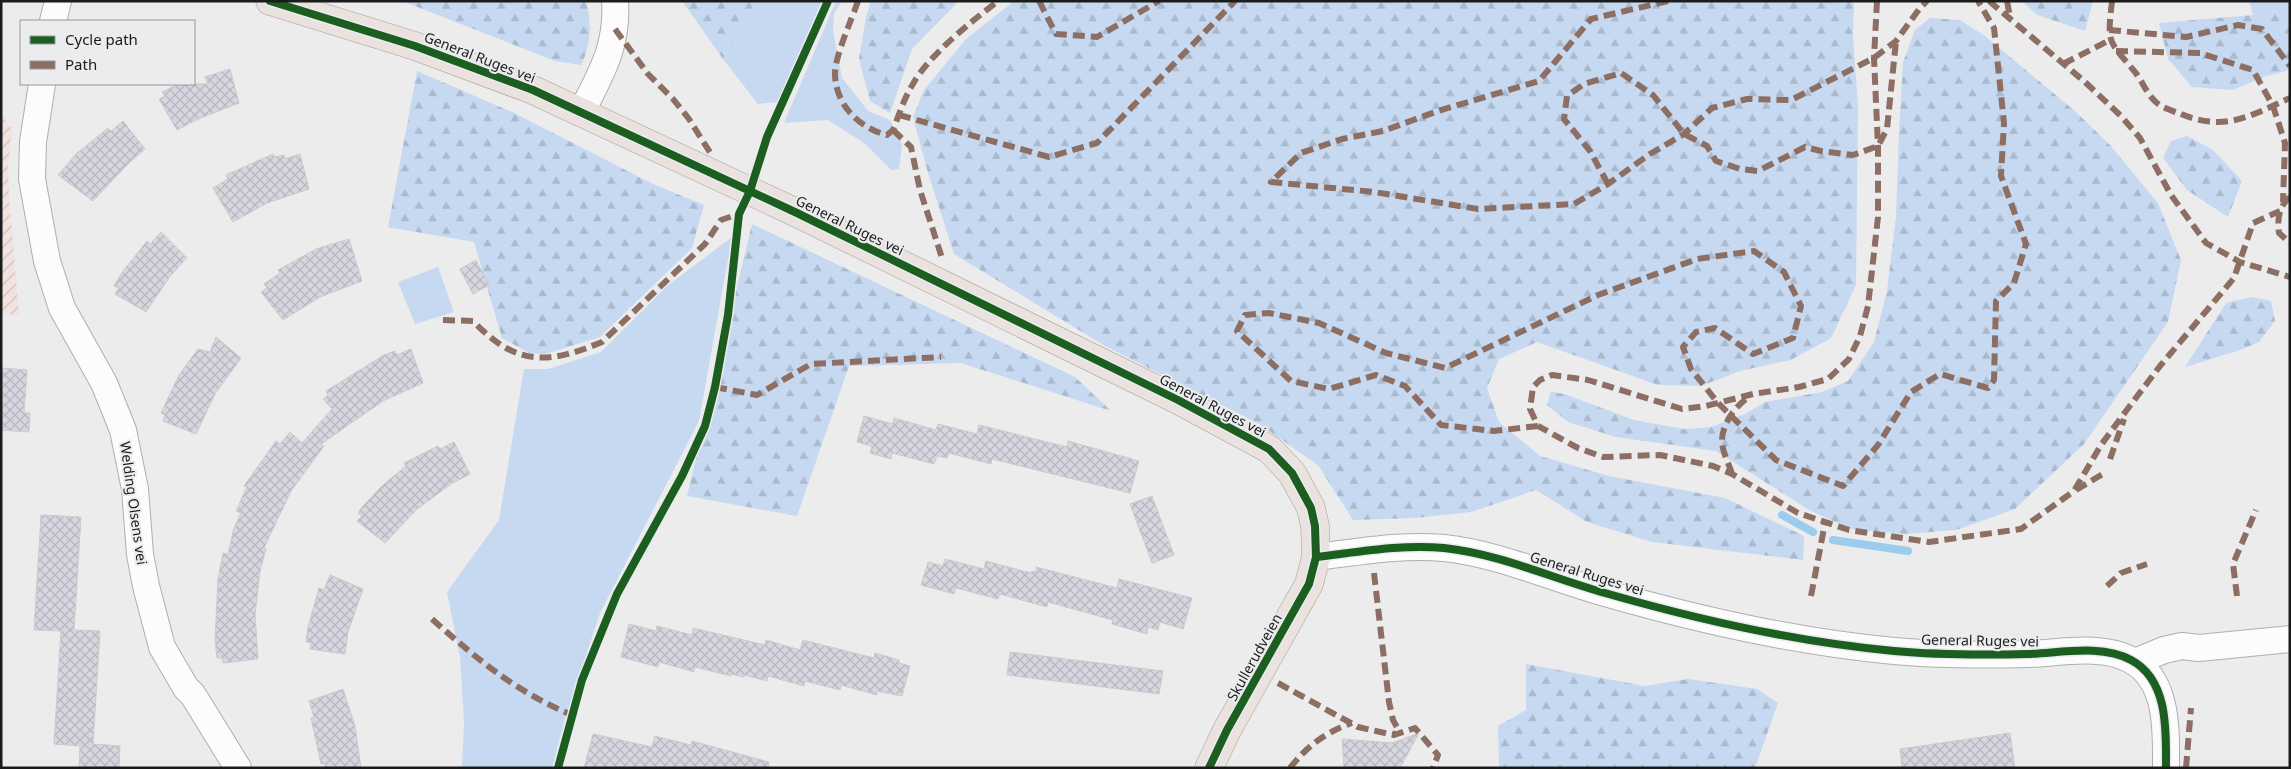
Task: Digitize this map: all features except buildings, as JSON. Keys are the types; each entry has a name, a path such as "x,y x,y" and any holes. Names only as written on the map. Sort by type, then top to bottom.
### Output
{"main road":[{"name":"General Ruges vei","path":"270,1 358,27 476,67 582,113 797,213 1178,400 1263,445 1282,460 1301,487 1311,508 1315,526 1316,557"},
{"name":"Skullerudveien","path":"1209,768 1227,730 1309,584 1316,557"}],"street":[{"path":"53,20 58,1"},
{"path":"582,113 605,68 614,29 614,1"},
{"name":"Welding Olsens vei","path":"42,85 33,142 32,179 47,261 62,308 104,383 123,430 135,489 140,554 146,586 162,647 238,768"},
{"name":"General Ruges vei","path":"1316,557 1414,547 1467,551 1499,558 1602,592 1663,609 1787,636 1894,651 1927,653 2107,652 2123,656 2135,662"},
{"path":"2166,768 2166,728 2161,702 2145,670 2135,662 2164,650 2182,646 2199,648 2290,638"}],"shaded area":[{"path":"1,114 12,129 8,168 9,196 19,315 1,314"}],"green space":[{"path":"402,1 586,1 590,25 587,50 581,65 555,61"},
{"path":"682,1 762,1 762,12 740,32 723,59"},
{"path":"762,1 824,1 791,76 777,102 758,104 723,59 740,32 762,12"},
{"path":"836,1 842,1 834,14 833,31 842,78 868,111 890,120 902,144 899,169 891,170 864,143 828,120 784,123"},
{"path":"871,1 959,1 912,49 890,113 870,101 859,59 866,17"},
{"path":"1014,1 1854,1 1853,36 1858,107 1856,285 1831,338 1791,360 1740,371 1701,386 1658,385 1537,342 1499,359 1487,388 1499,422 1540,456 1609,476 1725,498 1804,536 1803,560 1652,542 1587,522 1536,490 1471,512 1415,518 1353,520 1318,465 1259,424 1105,346 954,254 928,173 913,117 924,90 966,39"},
{"path":"2022,1 2093,1 2085,31 2037,15"},
{"path":"2249,1 2290,1 2290,9 2253,15"},
{"path":"2290,9 2290,70 2266,76 2233,90 2192,87 2168,59 2159,23 2253,15"},
{"path":"1930,18 1960,20 1985,36 2076,112 2110,145 2158,203 2181,260 2168,322 2084,444 2015,509 1956,530 1906,534 1851,529 1809,510 1716,451 1616,437 1568,422 1547,405 1551,391 1567,395 1634,420 1684,429 1711,427 1745,414 1765,402 1822,392 1848,381 1874,342 1887,291 1896,216 1903,62 1915,30"},
{"path":"417,71 512,112 653,184 704,205 692,248 600,337 545,354 529,353 502,338 474,242 388,227"},
{"path":"2187,136 2213,150 2242,181 2228,217 2187,190 2163,158 2171,141"},
{"path":"752,224 1075,377 1111,411 961,363 849,366 797,516 687,496"},
{"path":"732,237 699,421 600,613 564,722 552,768 462,768 464,722 460,657 447,592 499,520 524,369 548,369 601,352 667,286"},
{"path":"438,267 454,312 415,324 398,282"},
{"path":"2252,297 2271,301 2275,321 2259,342 2243,349 2185,367 2226,303"},
{"path":"1526,664 1645,686 1688,679 1757,689 1778,703 1755,768 1499,768 1498,726 1526,710"}],"waterway":[{"path":"1782,515 1813,532"},
{"path":"1833,540 1908,551"}],"marked path":[{"path":"858,1 837,59 835,68 836,86 851,114 867,127 887,135 893,130 910,89 929,62 951,40 998,1"},
{"path":"1039,1 1056,34 1097,37 1159,1"},
{"path":"899,115 1049,157 1097,143 1235,1"},
{"path":"1668,1 1591,19 1539,81 1438,111 1383,131 1342,139 1301,153 1271,182 1374,192 1478,209 1574,204 1684,134 1712,108 1747,99 1791,100 1874,58 1896,41 1927,1"},
{"path":"1877,1 1874,58 1878,146 1878,217 1868,306 1860,336 1849,359 1828,379 1799,387 1753,394 1706,406 1682,409 1588,380 1552,375 1540,380 1533,387 1530,409 1538,426 1578,448 1603,457 1660,455 1713,466 1732,474 1798,513 1849,530 1929,542 2021,529 2074,491 2101,445 2126,411 2160,366 2234,278 2253,223 2280,211"},
{"path":"1538,426 1494,431 1441,425 1405,386 1376,375 1329,389 1291,381 1237,331 1245,315 1269,313 1319,323 1386,353 1445,368 1598,295 1697,259 1754,251 1784,272 1801,306 1793,338 1753,354 1715,328 1696,332 1683,347 1691,369 1718,403 1776,460 1843,486 1878,445 1911,392 1940,374 1988,388 1994,380 1996,301 2014,283 2026,244 2001,176 2004,123 1994,28 1978,1"},
{"path":"1989,1 2085,82 2121,116 2140,138 2171,195 2206,243 2240,262 2290,277"},
{"path":"2007,1 2010,17"},
{"path":"2112,1 2110,26 2112,41 2150,96 2163,107 2197,119 2224,122 2250,116 2290,98"},
{"path":"2109,30 2186,37 2238,25 2262,29 2290,66"},
{"path":"615,29 648,74 673,99 689,119 711,154"},
{"path":"2063,64 2110,40"},
{"path":"1608,184 1590,151 1564,119 1567,96 1584,84 1621,73 1653,95 1684,134 1707,146 1716,161 1740,169 1758,171 1805,147 1853,155 1878,146 1887,129 1896,41"},
{"path":"2116,51 2200,53 2253,70 2273,106 2285,143 2283,202"},
{"path":"893,130 911,147 920,190 943,261"},
{"path":"2290,197 2283,204 2278,223 2279,233 2290,243"},
{"path":"443,320 473,321 489,336 504,346 518,353 533,357 565,355 582,350 602,342 705,244 721,220 739,214"},
{"path":"715,387 757,395 811,364 941,357"},
{"path":"1732,474 1724,451 1722,436 1726,423 1734,411 1749,397"},
{"path":"2110,459 2124,419"},
{"path":"2076,490 2106,472"},
{"path":"2237,596 2233,564 2256,510"},
{"path":"1811,596 1825,523"},
{"path":"2107,586 2121,573 2147,564"},
{"path":"1374,573 1389,702 1393,720 1398,729 1394,735"},
{"path":"432,619 481,661 515,685 572,715"},
{"path":"1278,683 1358,727 1394,735 1415,728 1438,755 1433,768"},
{"path":"2186,768 2191,708"},
{"path":"1290,768 1303,753 1318,741 1352,723"}],"cycle path":[{"path":"270,1 415,46 533,90 797,213 1178,400 1269,449 1292,473 1311,508 1315,526 1316,557 1309,584 1227,730 1209,768"},
{"path":"558,768 582,680 617,594 682,476 705,426 715,387 728,315 739,214 750,191 767,137 828,1"},
{"path":"1316,557 1396,548 1444,548 1485,555 1640,603 1712,621 1821,642 1927,653 2028,654 2094,651 2120,655 2143,669 2159,693 2165,723 2166,768"}]}
